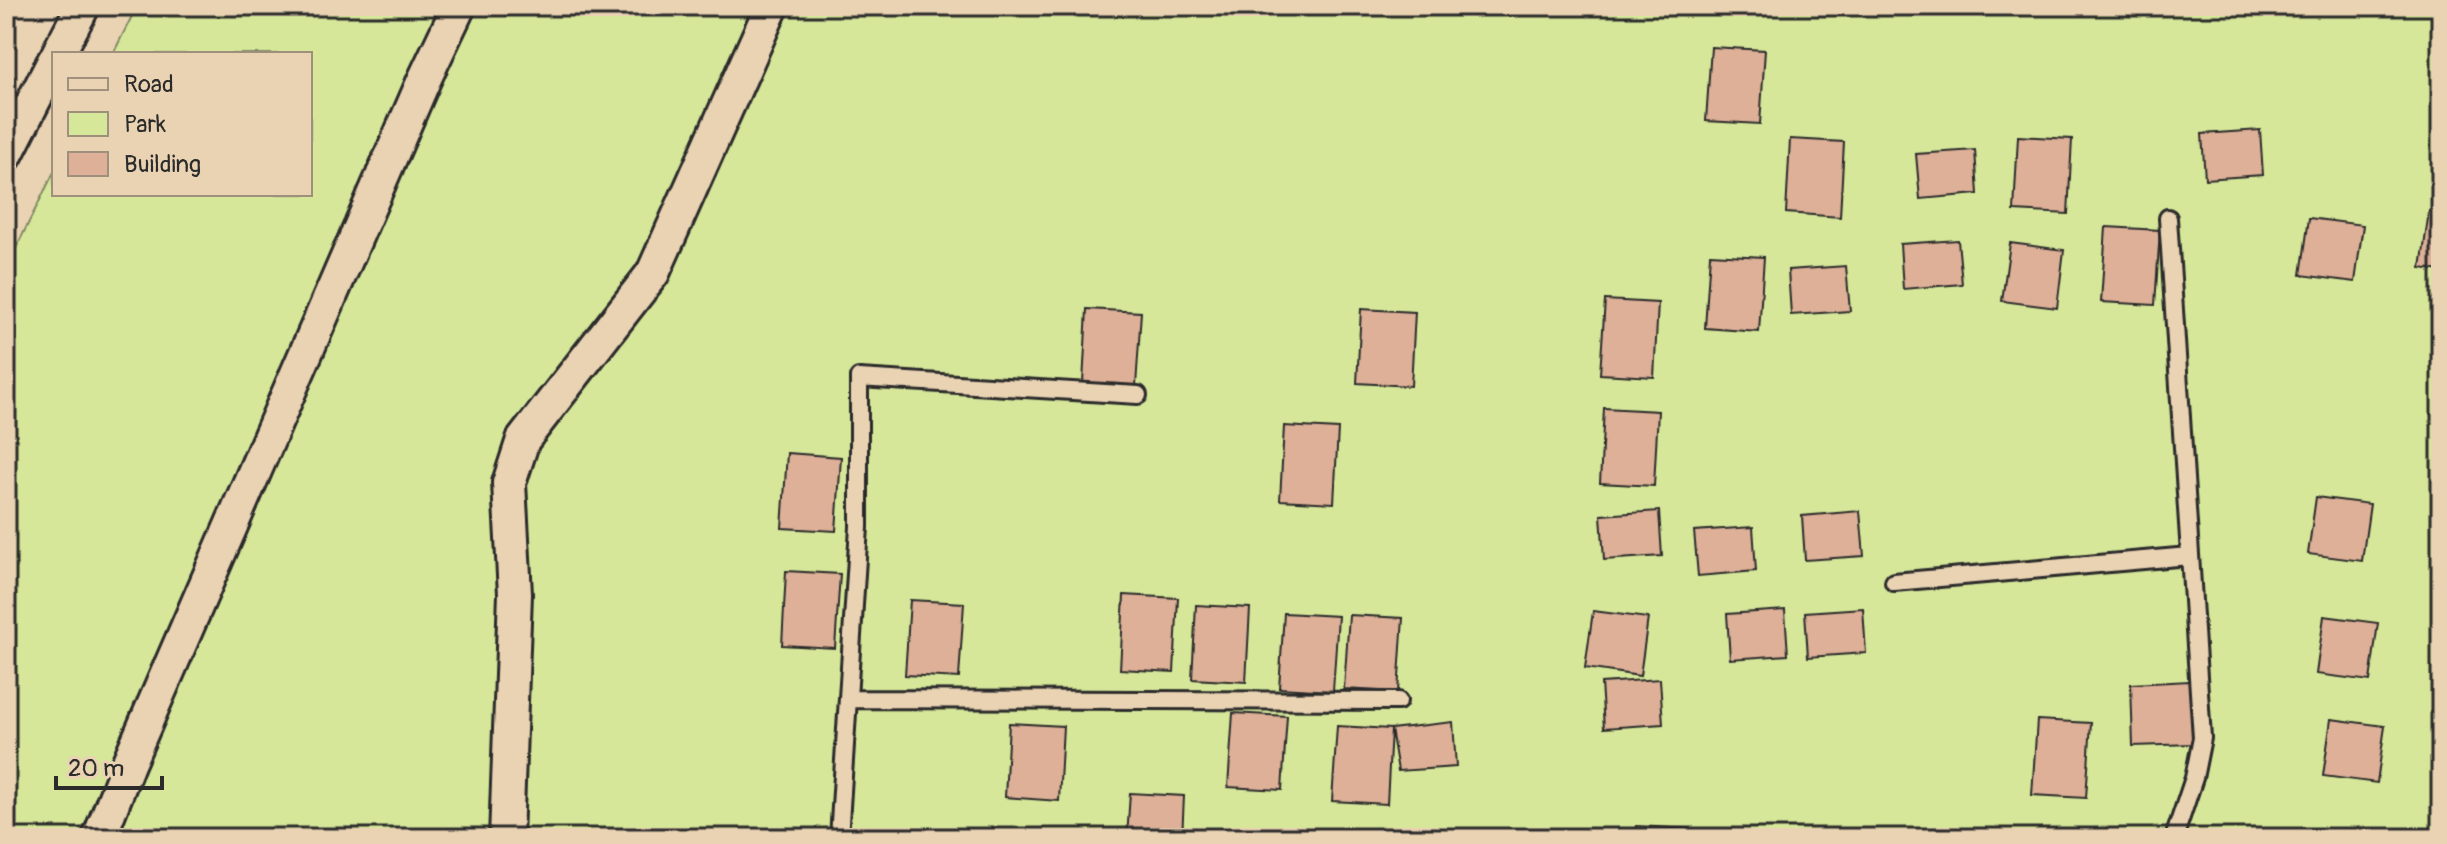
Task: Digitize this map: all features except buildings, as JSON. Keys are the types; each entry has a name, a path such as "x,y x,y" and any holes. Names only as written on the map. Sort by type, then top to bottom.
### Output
{"street":[{"path":"59,52 83,6"},
{"path":"99,838 140,735 459,6"},
{"path":"506,838 515,594 509,483 523,440 653,273 772,6"},
{"path":"6,155 52,65"}],"lane":[{"path":"2168,218 2202,738 2194,778 2174,838"},
{"path":"839,838 859,527 859,378 1138,395"},
{"path":"1894,582 2189,556"},
{"path":"848,699 1398,701"}],"green space":[{"path":"137,6 2441,6 2441,838 6,838 6,268 52,176 52,196 312,196 312,52 114,52"}]}
